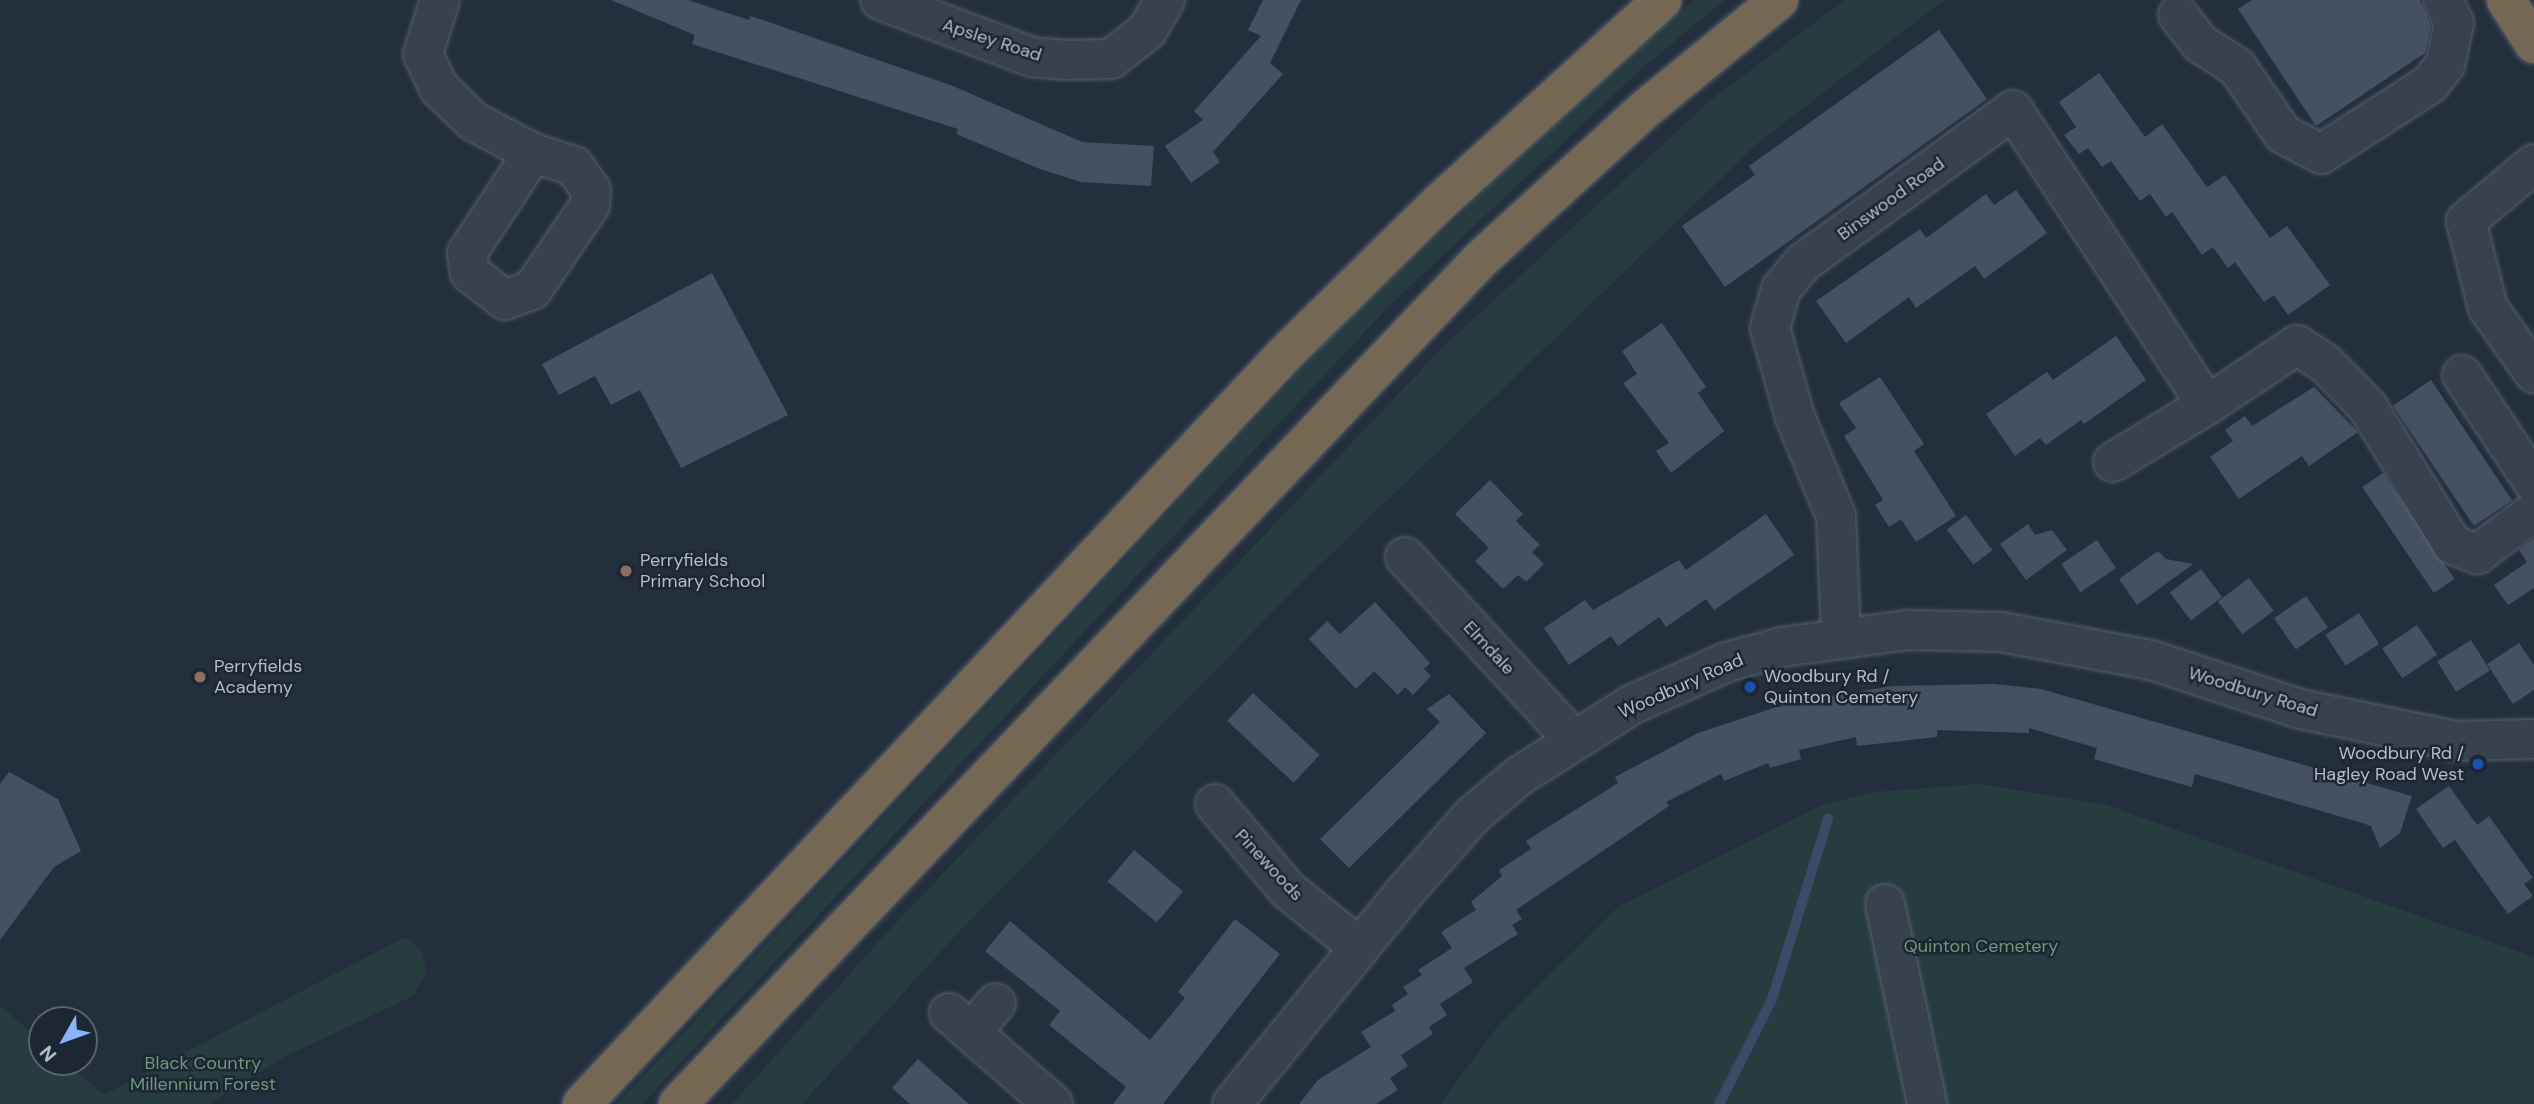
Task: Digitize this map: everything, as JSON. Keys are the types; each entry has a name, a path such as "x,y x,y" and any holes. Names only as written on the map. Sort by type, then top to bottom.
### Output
{"highway":[{"path":"582,1104 1285,354 1499,147 1662,0"},
{"path":"678,1104 1480,260 1644,110 1779,0"},
{"path":"2506,0 2534,44"}],"street":[{"path":"440,0 423,54 439,88 473,121 533,153"},
{"name":"Apsley Road","path":"880,0 1032,57 1066,60 1111,59 1147,30 1165,0"},
{"path":"2178,15 2201,44 2237,67 2283,134 2321,154 2430,84 2445,65 2454,23 2444,0"},
{"name":"Binswood Road","path":"1841,635 1836,516 1795,417 1770,328 1781,289 1804,262 2013,110 2207,405"},
{"path":"2534,164 2466,220 2488,308 2534,373"},
{"path":"2113,462 2207,405 2297,345 2325,363 2367,406 2453,545 2477,554 2534,512"},
{"path":"2462,375 2534,483"},
{"name":"Elmdale","path":"1405,557 1573,739"},
{"name":"Woodbury Road","path":"1232,1104 1473,815 1573,739 1633,704 1727,663 1841,635 1907,630 2001,632 2151,660 2300,709 2456,741 2534,739"},
{"name":"Pinewoods","path":"1215,804 1288,890 1360,948"},
{"path":"1885,904 1927,1104"},
{"path":"996,1003 960,1023 1052,1104"}],"green space":[{"path":"1695,0 1724,0 1640,70 1389,306 642,1104 617,1104 1333,335 1603,78"},
{"path":"1845,0 1944,0 1759,142 1298,586 955,936 802,1104 732,1104 894,925 1441,349 1712,99"},
{"name":"Quinton Cemetery","path":"1979,784 2104,804 2534,957 2534,1104 1440,1104 1497,1027 1618,907 1822,805 1873,792"},
{"name":"Black Country Millennium Forest","path":"405,937 421,949 427,971 413,996 282,1058 209,1104 0,1104 0,1006 28,1030 28,1076 82,1076 104,1095"}],"building":[{"path":"611,0 688,0 749,20 751,16 953,86 1082,142 1154,146 1151,186 1081,182 1040,169 956,134 958,129 692,44 695,35"},
{"path":"1263,0 1301,0 1270,63 1283,74 1213,152 1220,162 1191,183 1165,146 1203,120 1194,111 1261,36 1248,30"},
{"path":"2252,0 2420,0 2431,26 2425,53 2316,126 2238,9"},
{"path":"1939,30 1987,99 1725,287 1682,226 1755,175 1749,166"},
{"path":"2099,73 2145,137 2162,124 2207,187 2225,175 2270,238 2287,226 2330,285 2288,315 2274,295 2264,302 2235,262 2228,268 2213,247 2202,255 2172,212 2166,217 2150,194 2140,201 2111,161 2102,167 2088,148 2079,154 2064,135 2076,127 2059,102"},
{"path":"2016,190 2047,233 1984,279 1975,266 1916,308 1909,297 1846,343 1816,301 1920,229 1926,238 1986,194 1994,205"},
{"path":"712,273 788,415 681,468 640,390 611,405 595,376 559,395 542,364"},
{"path":"1662,323 1706,387 1698,393 1724,431 1671,473 1656,451 1669,443 1623,383 1637,374 1622,351"},
{"path":"2116,336 2146,380 2084,424 2081,420 2046,445 2040,438 2015,456 1986,414 2047,372 2053,380"},
{"path":"1880,377 1924,444 1914,451 1956,516 1916,542 1901,519 1889,527 1875,505 1883,500 1844,436 1856,428 1839,403"},
{"path":"2431,380 2512,500 2474,526 2393,406"},
{"path":"2314,387 2358,432 2309,466 2302,456 2239,499 2210,457 2233,441 2225,430 2245,416 2252,426"},
{"path":"2383,473 2455,579 2434,593 2362,487"},
{"path":"1490,480 1523,514 1516,521 1540,545 1532,552 1544,564 1526,582 1518,575 1503,589 1475,561 1489,548 1455,514"},
{"path":"1766,514 1794,555 1714,610 1706,599 1666,627 1659,617 1618,646 1611,636 1569,665 1544,628 1585,600 1593,610 1679,560 1686,570"},
{"path":"1966,515 1992,550 1973,565 1947,529"},
{"path":"2028,524 2035,535 2052,530 2067,550 2026,580 2000,544"},
{"path":"2534,539 2534,588 2508,605 2494,585 2527,562 2519,550"},
{"path":"2097,540 2116,568 2080,592 2061,564"},
{"path":"2158,551 2166,559 2193,564 2137,605 2119,579"},
{"path":"2201,569 2222,597 2191,620 2170,592"},
{"path":"2249,578 2274,611 2243,634 2218,601"},
{"path":"2306,596 2328,627 2296,649 2274,618"},
{"path":"1375,602 1430,663 1424,669 1431,676 1413,695 1405,687 1398,695 1374,671 1356,689 1309,639 1327,621 1340,634"},
{"path":"2359,613 2379,644 2346,666 2325,635"},
{"path":"2417,625 2437,655 2402,678 2382,648"},
{"path":"2471,640 2490,671 2456,692 2437,661"},
{"path":"2519,643 2534,665 2534,690 2513,704 2487,664"},
{"path":"1994,684 2041,689 2412,796 2400,833 2380,848 2371,826 2195,774 2192,787 2152,776 2094,759 2097,748 2029,728 2029,733 1937,730 1937,737 1857,746 1856,737 1799,750 1801,759 1770,768 1768,763 1724,781 1721,774 1666,802 1669,806 1516,910 1522,919 1512,925 1518,934 1464,968 1473,982 1440,1004 1447,1015 1429,1027 1433,1034 1401,1055 1408,1066 1390,1078 1398,1090 1376,1104 1299,1104 1318,1080 1371,1047 1361,1032 1395,1011 1392,1005 1408,994 1403,987 1422,975 1418,970 1452,948 1441,932 1476,910 1471,902 1502,876 1499,870 1531,849 1526,841 1618,783 1615,777 1698,733 1785,704 1892,686"},
{"path":"1253,693 1320,755 1294,783 1227,721"},
{"path":"1449,694 1486,733 1349,868 1320,839 1440,722 1427,709"},
{"path":"9,772 58,799 81,851 54,867 0,940 0,784"},
{"path":"2449,786 2477,825 2489,816 2533,878 2524,884 2533,896 2508,914 2455,840 2443,848 2416,809"},
{"path":"1134,850 1183,891 1157,923 1108,881"},
{"path":"1235,919 1280,954 1163,1104 1113,1104 1126,1087 1049,1025 1060,1011 985,951 1010,921 1150,1040 1185,998 1178,992"},
{"path":"918,1059 969,1104 910,1104 892,1088"}],"waterway":[{"path":"1719,1104 1772,999 1828,819"}],"place":[{"name":"Perryfields Primary School","path":"626,571"},
{"name":"Perryfields Academy","path":"200,677"},
{"name":"Woodbury Rd / Quinton Cemetery","path":"1750,687"},
{"name":"Woodbury Rd / Hagley Road West","path":"2478,764"}]}
